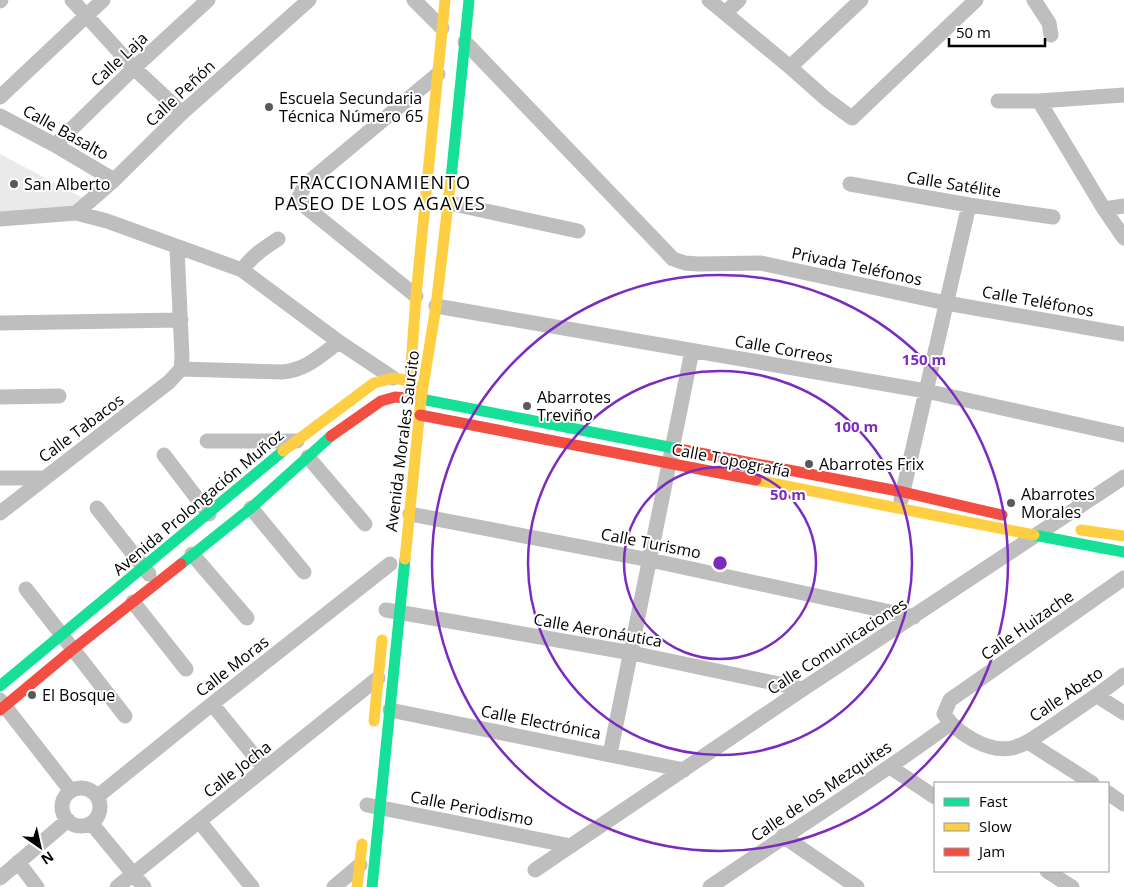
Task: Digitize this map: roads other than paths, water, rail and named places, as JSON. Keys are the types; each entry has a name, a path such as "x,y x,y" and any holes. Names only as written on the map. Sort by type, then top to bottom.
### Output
{"street":[{"path":"72,0 134,68 182,113"},
{"path":"0,97 103,0"},
{"name":"Calle Laja","path":"55,145 134,68 208,0"},
{"name":"Calle Peñón","path":"76,213 114,180 182,113 309,0"},
{"path":"414,0 442,28"},
{"name":"Avenida Morales Saucito","path":"408,403 416,296 445,0"},
{"name":"Avenida Morales Saucito","path":"373,737 378,678 388,615 410,514 421,399 436,306 449,203 469,0"},
{"path":"709,0 826,99 852,118 976,0"},
{"path":"725,13 739,0"},
{"path":"790,67 861,0"},
{"path":"1034,0 1049,23 1051,35"},
{"name":"Privada Teléfonos","path":"465,42 673,259 685,263 698,264 761,263 946,303"},
{"path":"416,296 306,208 299,197 305,185 438,74"},
{"path":"998,101 1039,101 1124,95"},
{"path":"1039,101 1104,209 1124,238"},
{"name":"Calle Basalto","path":"0,116 55,145 114,180"},
{"name":"Calle Satélite","path":"850,184 969,205 1053,217"},
{"path":"449,203 578,231"},
{"path":"900,509 969,205"},
{"path":"1104,209 1124,206"},
{"path":"0,219 76,213 107,222 242,270 339,342 393,378"},
{"path":"242,270 259,251 278,239"},
{"path":"177,248 181,369 282,372 296,370 307,365 339,342"},
{"name":"Calle Teléfonos","path":"946,303 1124,334"},
{"name":"Calle Correos","path":"436,306 926,391 1124,435"},
{"path":"0,323 180,320"},
{"path":"610,754 692,351"},
{"name":"Calle Tabacos","path":"0,513 169,382 181,369"},
{"name":"Avenida Prolongación Muñoz","path":"0,686 274,458 374,383 393,378 411,381"},
{"path":"411,381 421,399"},
{"path":"0,397 59,396"},
{"path":"71,791 2,705 251,508 329,438 381,401 395,398 408,403 420,415"},
{"name":"Calle Topografía","path":"421,399 673,446 903,492 1014,518"},
{"name":"Calle Topografía","path":"420,415 900,509 1034,529 1124,552"},
{"path":"207,441 297,441"},
{"path":"164,456 209,514"},
{"path":"308,457 365,524"},
{"path":"274,458 287,476"},
{"name":"Calle Comunicaciones","path":"535,870 803,689 914,617 1034,529 1050,526 1124,477"},
{"path":"0,478 44,478"},
{"path":"97,508 156,583"},
{"path":"251,508 304,572"},
{"name":"Calle Turismo","path":"410,514 650,560 914,617"},
{"path":"1050,526 1124,536"},
{"path":"192,554 247,618"},
{"path":"388,583 390,560"},
{"name":"Calle Moras","path":"98,796 390,560"},
{"name":"Calle Huizache","path":"950,724 944,714 950,700 1124,578"},
{"path":"26,589 125,716"},
{"path":"133,602 186,669"},
{"name":"Avenida Morales Saucito","path":"372,887 370,805 390,710 388,615"},
{"name":"Calle Aeronáutica","path":"388,615 632,653 803,689"},
{"name":"Calle Abeto","path":"1028,742 1097,696 1124,675"},
{"name":"Calle Jocha","path":"117,887 378,678"},
{"path":"1097,696 1124,714"},
{"path":"212,704 265,769"},
{"name":"Calle Electrónica","path":"390,710 684,770"},
{"path":"950,724 974,741 994,747 1012,748 1028,742 1090,782"},
{"name":"Calle de los Mezquites","path":"710,887 783,836 890,767 950,724"},
{"path":"890,767 934,796"},
{"path":"83,788 98,796 100,808 96,819 91,823 79,825 68,820 63,808 63,802 71,791 83,788"},
{"path":"1109,794 1124,804"},
{"name":"Calle Periodismo","path":"370,805 571,846"},
{"path":"0,878 68,820"},
{"path":"199,821 252,887"},
{"path":"91,823 144,887"},
{"path":"357,887 364,831"},
{"path":"783,836 858,887"},
{"path":"18,862 37,887"},
{"path":"334,887 360,865"},
{"path":"1049,872 1072,887"}],"place":[{"name":"Escuela Secundaria Técnica Número 65","path":"269,107"},
{"name":"San Alberto","path":"14,184"},
{"name":"Abarrotes Treviño","path":"527,406"},
{"name":"Abarrotes Frix","path":"809,464"},
{"name":"Abarrotes Morales","path":"1011,503"},
{"name":"El Bosque","path":"32,695"}],"district":[{"name":"FRACCIONAMIENTO PASEO DE LOS AGAVES","path":"380,192"}]}
